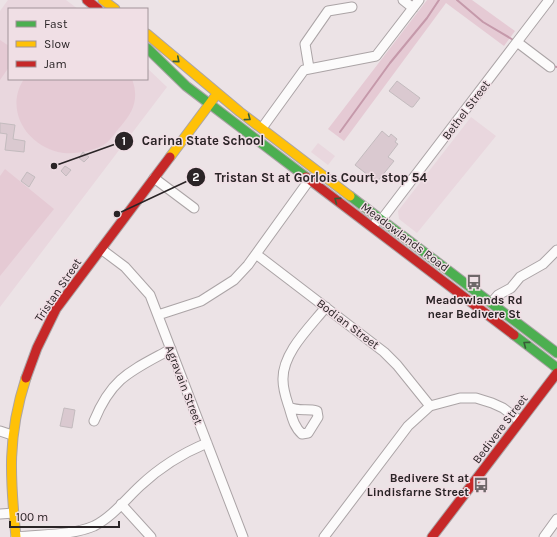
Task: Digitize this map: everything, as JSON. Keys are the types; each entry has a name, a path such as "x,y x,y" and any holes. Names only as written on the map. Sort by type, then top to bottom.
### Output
{"main road":[{"path":"87,0 97,8"},
{"path":"103,0 114,8"},
{"name":"Meadowlands Road","path":"148,35 218,94 557,353"},
{"name":"Meadowlands Road","path":"148,49 175,76 557,368"},
{"name":"Tristan Street","path":"16,537 10,475 12,435 20,394 28,368 41,336 56,309 218,94"},
{"name":"Bedivere Street","path":"432,537 557,373"}],"street":[{"path":"402,0 413,8"},
{"path":"262,128 304,70 376,56 419,0"},
{"name":"Bethel Street","path":"382,219 549,0"},
{"path":"309,68 305,44 328,11 352,7"},
{"path":"517,42 550,67"},
{"path":"154,178 194,208"},
{"path":"158,315 201,301 218,292 234,280 256,254 310,179"},
{"path":"364,221 374,223 382,219 383,230 414,254 431,271"},
{"name":"Agravain Street","path":"101,249 125,267 150,295 242,537"},
{"path":"491,303 498,295 511,288 520,277 543,264 557,250"},
{"name":"Bodian Street","path":"256,254 384,352 397,365 430,406"},
{"path":"289,407 284,391 283,378 286,364 292,351 326,307"},
{"path":"94,422 107,393 118,382 128,373 171,349"},
{"path":"324,537 408,426 430,406 460,398 476,398 503,408 520,421"},
{"path":"0,431 12,435"},
{"path":"16,537 80,531 95,525 109,516 142,484 172,462 189,450 207,443"},
{"path":"121,504 150,537"},
{"path":"0,514 14,513"},
{"path":"544,537 557,519"}],"shaded area":[{"path":"8,0 66,0 77,8 8,8 8,80 148,80 148,69 167,87 0,307 0,11"},
{"path":"427,0 472,0 515,31 504,46 446,3 344,141 328,129"},
{"path":"0,40 8,45 8,68 0,80"},
{"path":"24,80 132,80 135,98 129,115 105,144 85,152 64,153 51,150 30,136 18,115 16,104 18,91"},
{"path":"471,117 496,136 417,233 399,219 398,211"},
{"path":"318,143 335,156 328,165 311,152"},
{"path":"5,169 54,209 0,276 0,176"}],"building":[{"path":"397,81 420,98 413,107 389,91"},
{"path":"0,123 15,125 13,139 25,141 24,152 5,150 7,134 0,133"},
{"path":"382,131 389,137 391,134 397,139 395,142 398,144 388,157 394,161 377,182 355,165"},
{"path":"83,152 89,157 84,162 79,158"},
{"path":"65,166 71,170 66,176 61,171"},
{"path":"27,172 35,177 29,187 21,181"},
{"path":"64,408 75,410 72,428 60,426"}],"waterway":[{"path":"340,132 390,63 427,18 439,0"},
{"path":"457,0 483,22 515,41"},
{"path":"552,66 557,67"}],"traffic: fast":[{"path":"148,49 186,86 306,177"},
{"path":"350,196 557,353"},
{"path":"514,335 557,368"}],"traffic: slow":[{"path":"103,0 114,8"},
{"path":"148,35 240,112 350,196"},
{"path":"170,157 214,98"},
{"path":"16,537 12,495 13,438 20,399 26,378"}],"traffic: jam":[{"path":"87,0 97,8"},
{"path":"26,378 37,348 56,309 170,157"},
{"path":"306,177 514,335"},
{"path":"432,537 557,373"}],"place":[{"name":"Carina State School","path":"54,166"},
{"name":"Tristan St at Gorlois Court, stop 54","path":"117,214"},
{"name":"Meadowlands Rd near Bedivere St","path":"474,282"},
{"name":"Bedivere St at Lindisfarne Street","path":"481,485"}]}
